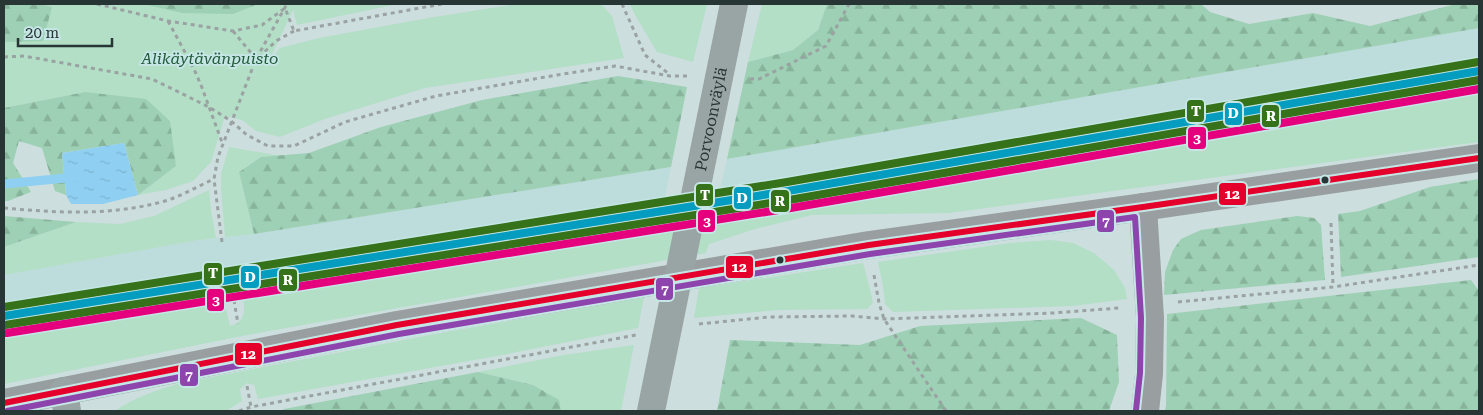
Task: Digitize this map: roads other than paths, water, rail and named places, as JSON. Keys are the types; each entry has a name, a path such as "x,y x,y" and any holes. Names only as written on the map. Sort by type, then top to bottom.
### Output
{"highway":[{"name":"Porvoonväylä","path":"650,411 734,4"}],"main road":[{"path":"4,403 66,401"}],"street":[{"path":"66,401 396,325 869,245 1479,158"},
{"path":"1143,207 1149,305 1149,374 1145,411"}],"water":[{"path":"124,143 138,195 103,204 71,204 66,195 62,153"}],"waterway":[{"path":"4,184 76,177"}],"park label":[{"name":"Alikäytävänpuisto","path":"210,58"}]}
